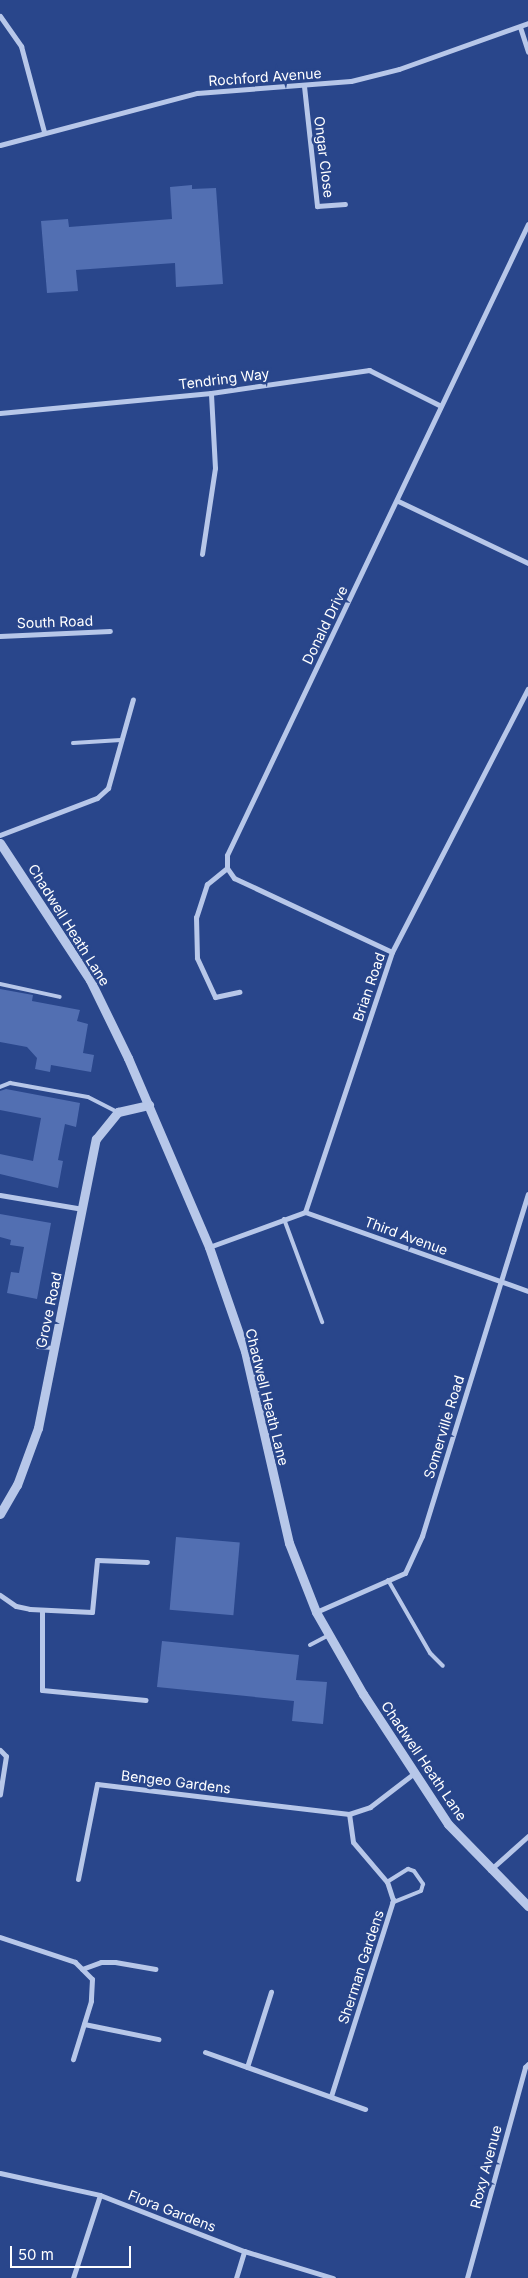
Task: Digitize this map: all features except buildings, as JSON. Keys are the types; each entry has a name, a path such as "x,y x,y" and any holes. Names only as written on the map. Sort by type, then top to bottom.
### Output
{"street":[{"path":"0,16 21,46 44,132"},
{"name":"Rochford Avenue","path":"0,144 197,93 351,81 389,71 528,23"},
{"path":"520,27 528,52"},
{"name":"Ongar Close","path":"304,86 317,206 345,204"},
{"name":"Donald Drive","path":"227,868 227,855 398,501 528,224"},
{"name":"Tendring Way","path":"0,413 211,393 369,370 441,406"},
{"path":"202,554 215,468 211,393"},
{"path":"398,501 528,564"},
{"name":"South Road","path":"0,636 110,631"},
{"name":"Brian Road","path":"305,1212 392,952 528,689"},
{"path":"0,835 97,798 108,788 134,699"},
{"name":"Chadwell Heath Lane","path":"0,843 90,980 149,1105 209,1246 245,1351 289,1543 316,1612 413,1774 448,1824 490,1870 528,1906"},
{"path":"239,992 215,997 197,958 196,917 207,884 227,868 234,878 392,952"},
{"path":"118,1112 149,1105"},
{"name":"Grove Road","path":"0,1514 30,1453 55,1348 84,1209 96,1139 105,1124 118,1112"},
{"name":"Somerville Road","path":"316,1612 405,1573 422,1536 528,1194"},
{"path":"0,1195 84,1209"},
{"path":"209,1246 305,1212"},
{"name":"Third Avenue","path":"305,1212 528,1291"},
{"path":"0,1595 16,1606 42,1610 92,1612 97,1560 147,1562"},
{"path":"42,1610 42,1690 146,1700"},
{"path":"0,1750 6,1756 0,1795"},
{"path":"349,1814 370,1807 413,1774"},
{"name":"Bengeo Gardens","path":"78,1879 97,1784 349,1814"},
{"name":"Sherman Gardens","path":"331,2096 392,1903 387,1882 353,1842 349,1814"},
{"path":"490,1870 528,1836"},
{"path":"0,1937 76,1962 92,1979 91,2001 73,2059"},
{"path":"82,1969 101,1962 115,1962 154,1969"},
{"path":"247,2067 271,1992"},
{"path":"84,2024 158,2039"},
{"path":"206,2052 365,2109"},
{"name":"Roxy Avenue","path":"467,2278 524,2067 528,2064"},
{"name":"Flora Gardens","path":"0,2173 100,2195 244,2251 333,2278"},
{"path":"73,2278 100,2195"},
{"path":"236,2278 244,2251"}],"lane":[{"path":"73,743 121,740"},
{"path":"0,984 60,997"},
{"path":"0,1087 10,1082 88,1096 118,1112"},
{"path":"284,1219 322,1322"},
{"path":"38,1347 55,1348"},
{"path":"388,1580 430,1653 443,1666"},
{"path":"310,1645 329,1635"},
{"path":"387,1882 408,1868 414,1871 423,1884 422,1891 392,1903"}]}
